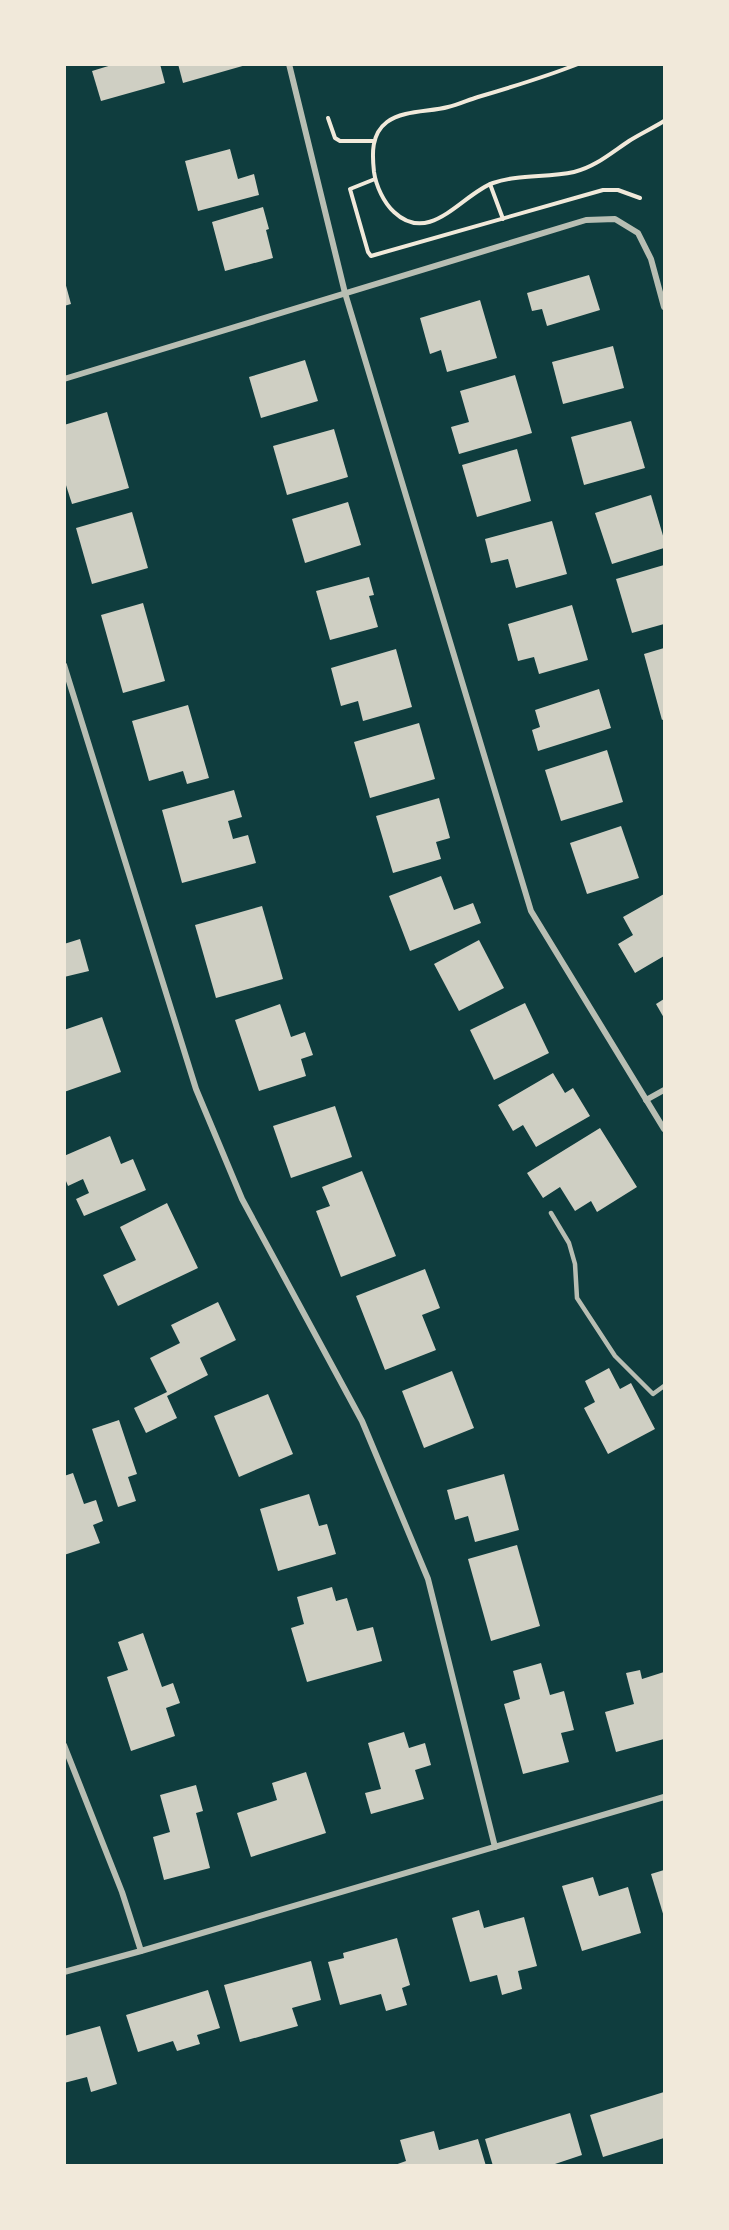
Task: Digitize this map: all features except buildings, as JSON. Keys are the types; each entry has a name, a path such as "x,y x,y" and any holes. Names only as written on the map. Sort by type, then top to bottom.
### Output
{"street":[{"path":"289,64 345,293 531,911 664,1129"},
{"path":"64,379 586,220 615,219 638,233 651,258 664,308"},
{"path":"64,665 196,1089 242,1199 362,1421 428,1579 495,1847"},
{"path":"646,1100 664,1090"},
{"path":"64,1745 122,1892 141,1951"},
{"path":"64,1972 664,1797"}],"lane":[{"path":"551,1213 569,1243 575,1264 577,1298 615,1356 653,1394 664,1386"}],"path":[{"path":"578,64 450,107 399,117 387,122 379,131 372,151 375,179 389,208 398,216 423,224 444,215 490,184 517,178 575,172 597,164 631,140 664,121"},
{"path":"328,118 334,138 340,141 374,141"},
{"path":"375,179 350,189 371,256 603,190 618,190 640,198"},
{"path":"490,184 503,219"}]}
